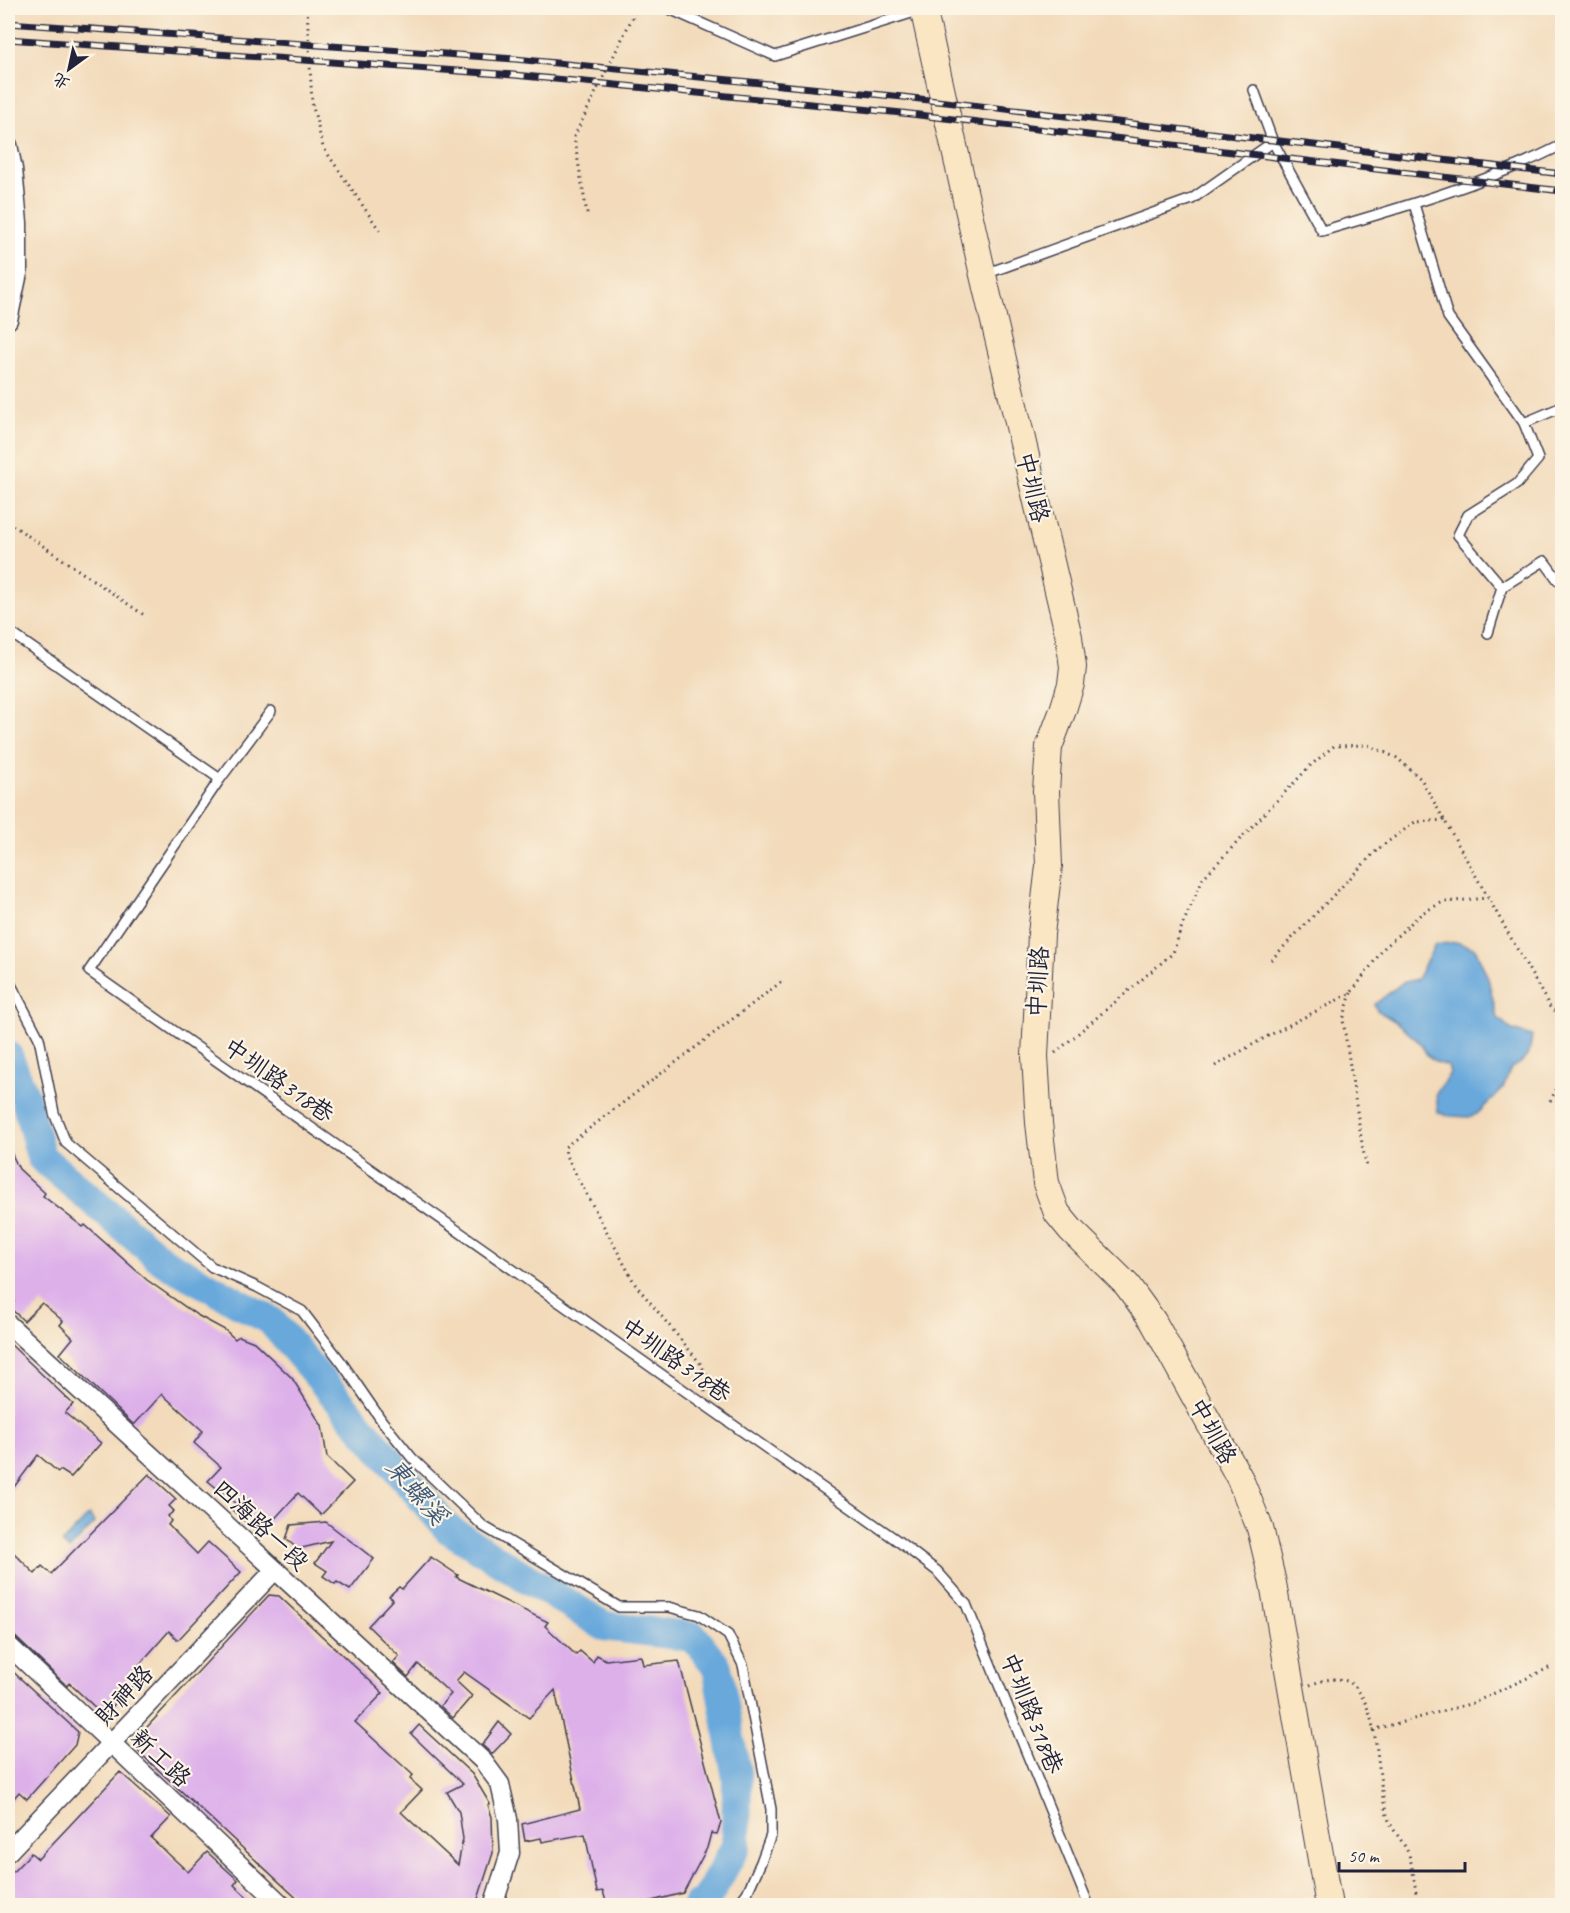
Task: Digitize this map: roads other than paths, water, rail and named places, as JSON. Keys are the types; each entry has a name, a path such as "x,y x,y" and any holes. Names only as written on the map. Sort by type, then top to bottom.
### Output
{"street":[{"name":"中圳路","path":"923,9 982,275 1069,637 1073,667 1064,710 1049,747 1046,791 1048,866 1041,934 1035,1056 1045,1173 1051,1200 1058,1213 1071,1230 1127,1285 1153,1321 1239,1479 1260,1528 1273,1583 1329,1905"},
{"path":"8,145 13,169 18,223 18,273 8,320"},
{"name":"四海路一段","path":"8,1324 483,1761 500,1784 508,1819 510,1853 493,1905"},
{"name":"財神路","path":"8,1852 274,1571"},
{"name":"新工路","path":"8,1645 283,1905"}],"lane":[{"path":"667,8 776,56 923,9"},
{"path":"1254,90 1273,142 1322,231 1414,204 1534,159 1563,145"},
{"path":"982,275 1192,199 1273,142"},
{"path":"1414,204 1448,317 1524,423 1538,459 1517,484 1468,515 1458,535 1502,587"},
{"path":"1524,423 1563,407"},
{"path":"1488,633 1502,587 1544,561 1557,580"},
{"path":"8,631 220,778 271,711"},
{"name":"中圳路318巷","path":"220,778 89,971 898,1541 937,1572 966,1604 1089,1905"},
{"path":"8,979 39,1038 54,1113 66,1143 212,1267 302,1311 382,1421 412,1458 483,1526 619,1607 669,1607 699,1615 728,1635 743,1665 771,1809 771,1835 747,1893 737,1905"}],"water":[{"path":"1456,942 1475,948 1488,978 1497,1017 1512,1030 1532,1036 1527,1056 1521,1063 1511,1068 1503,1088 1477,1114 1469,1117 1438,1113 1436,1094 1450,1073 1448,1066 1436,1062 1427,1055 1420,1043 1396,1022 1378,1011 1374,1005 1402,983 1417,979 1435,945"},
{"path":"89,1515 95,1523 69,1550 62,1543"}],"waterway":[{"name":"東螺溪","path":"8,1056 25,1097 41,1157 163,1261 271,1321 448,1529 604,1626 694,1637 717,1667 737,1778 736,1846 706,1900 697,1906"}],"railway":[{"path":"8,23 515,59 903,97 1562,174"},
{"path":"8,39 514,75 902,113 1562,191"}]}
